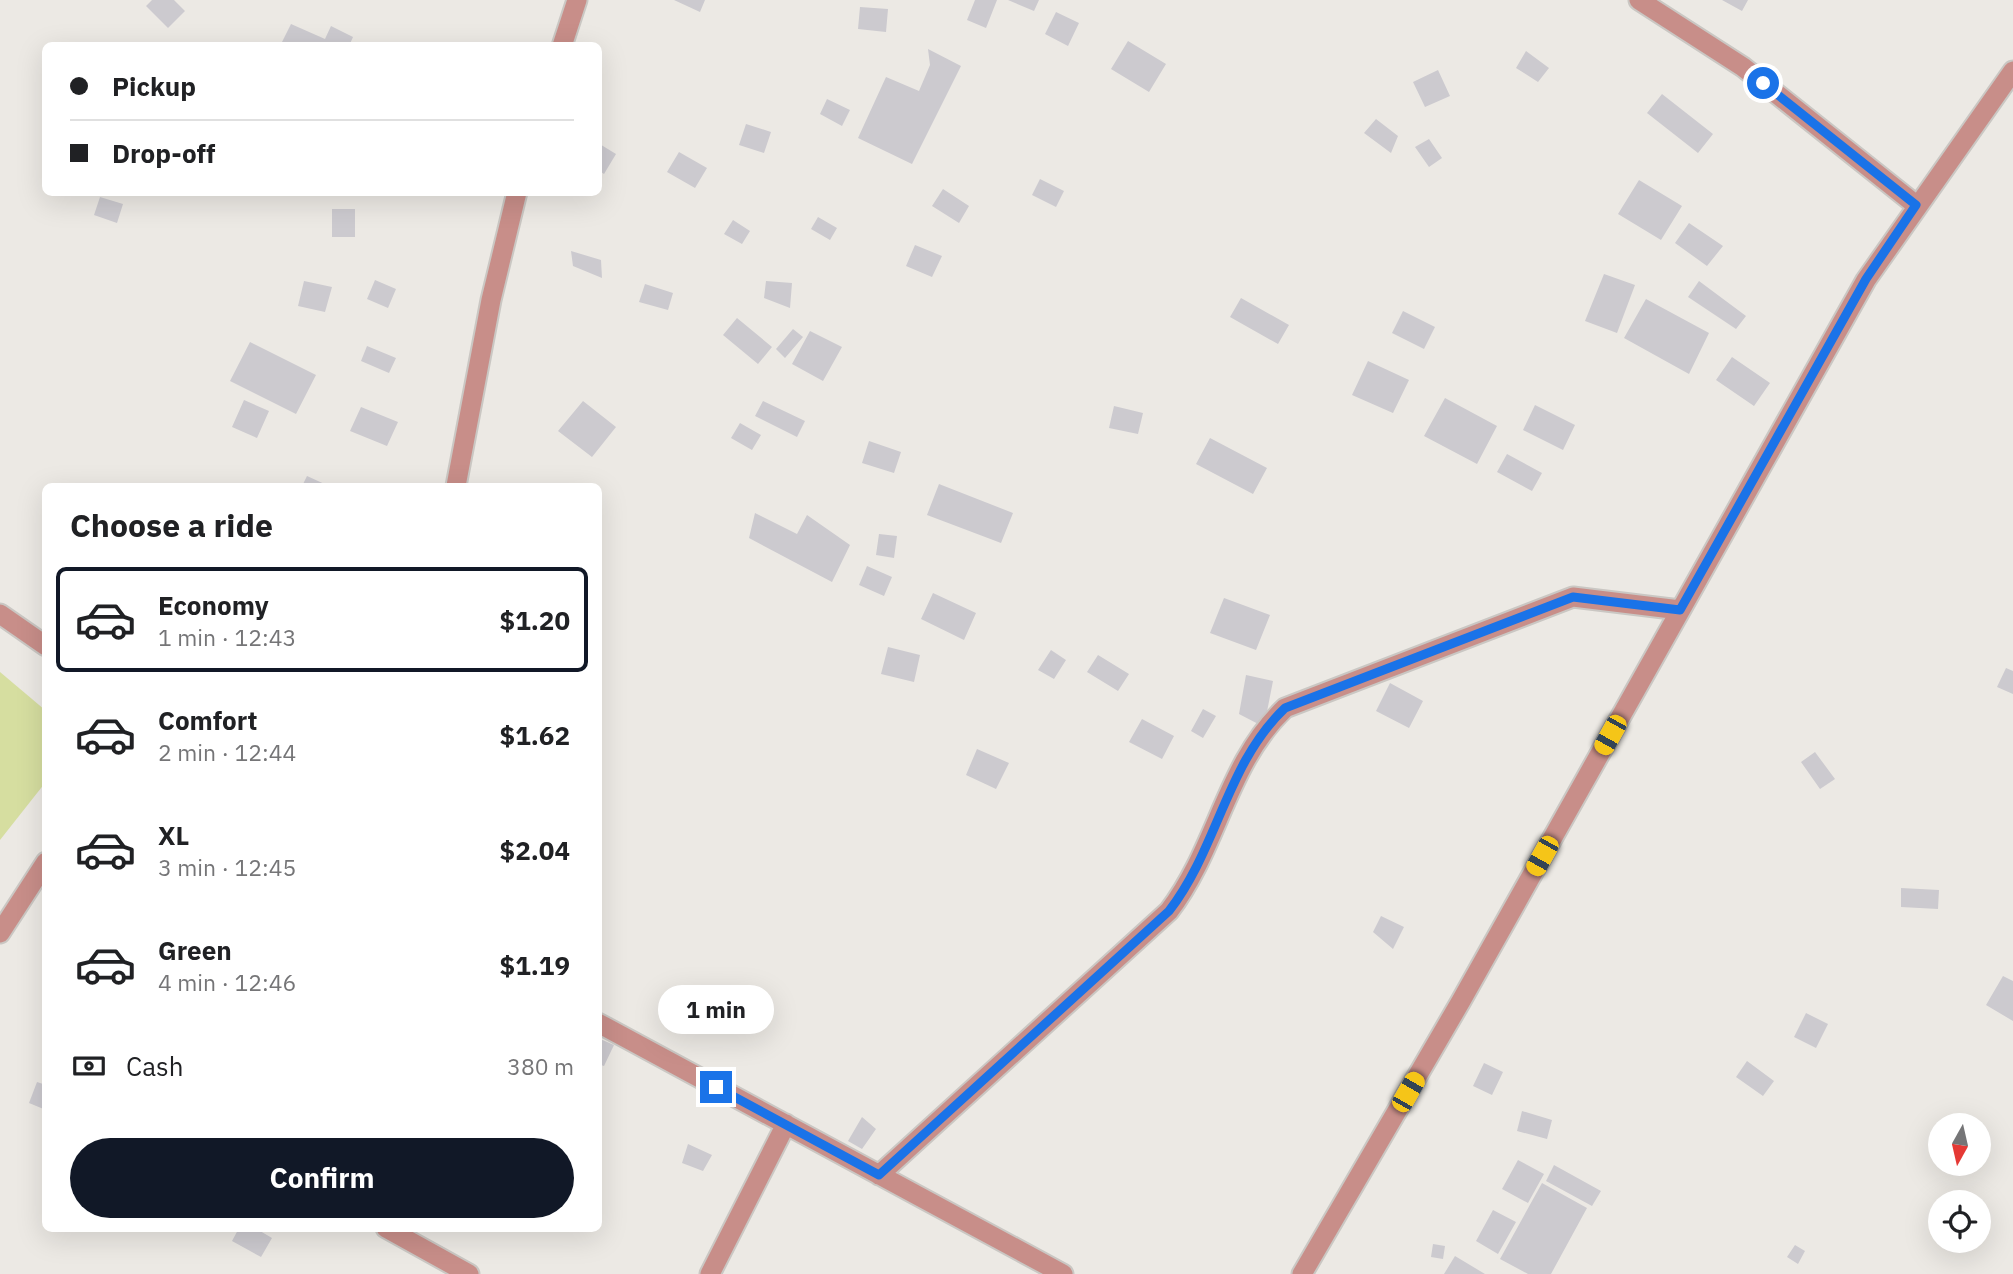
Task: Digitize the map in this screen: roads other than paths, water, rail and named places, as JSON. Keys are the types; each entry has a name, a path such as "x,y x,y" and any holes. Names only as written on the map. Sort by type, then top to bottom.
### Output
{"street":[{"path":"563,42 577,0"},
{"path":"1639,0 1743,67 1916,205"},
{"path":"1303,1274 1461,1001 1866,279 2013,71"},
{"path":"457,483 491,300 516,196"},
{"path":"879,1175 1169,911 1188,886 1250,747 1285,708 1573,597 1680,610"},
{"path":"0,614 42,643"},
{"path":"0,933 42,868"},
{"path":"602,1025 1063,1274"},
{"path":"710,1274 786,1124"},
{"path":"393,1232 469,1274"}]}
